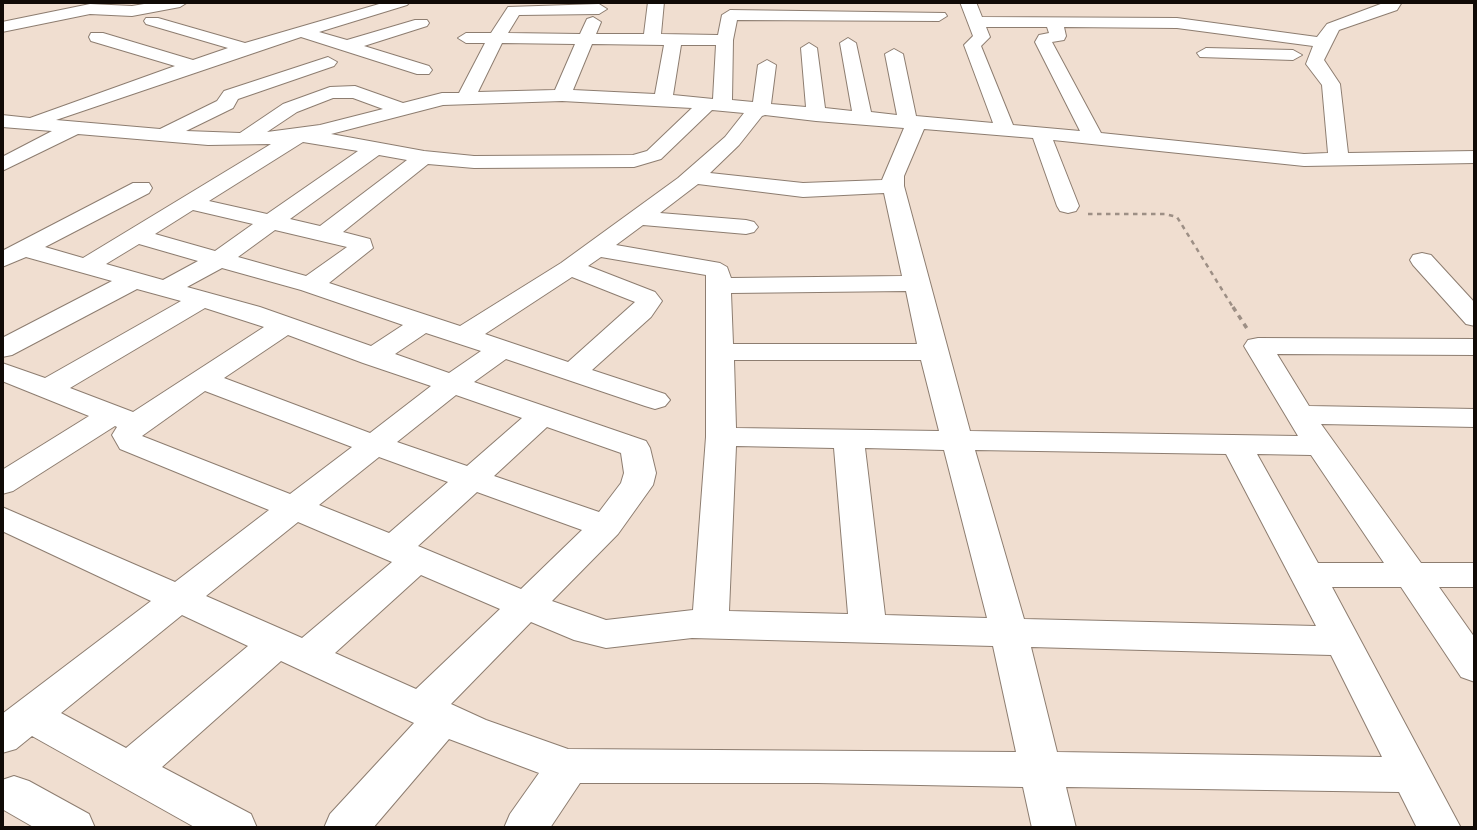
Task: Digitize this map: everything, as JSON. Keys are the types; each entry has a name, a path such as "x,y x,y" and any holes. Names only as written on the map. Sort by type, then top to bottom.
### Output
{"street":[{"path":"2,27 90,9 131,11 180,2"},
{"path":"9,122 402,2"},
{"path":"652,39 656,2"},
{"path":"968,2 978,22 982,39 972,45 1006,131"},
{"path":"1339,162 1331,84 1315,64 1323,43 1338,23 1391,7 1394,2"},
{"path":"467,96 514,10 600,5 562,95"},
{"path":"349,45 421,23 377,9"},
{"path":"1169,9 1205,10"},
{"path":"85,267 300,135 424,157 496,163 642,160 654,155 714,106 729,16 939,16"},
{"path":"1273,19 1323,43"},
{"path":"152,21 246,48"},
{"path":"978,22 1190,24 1323,43"},
{"path":"1054,22 1058,36 1045,39 1044,43 1094,139"},
{"path":"300,31 423,70"},
{"path":"466,38 673,39 827,32"},
{"path":"97,37 261,86"},
{"path":"663,100 673,39"},
{"path":"848,43 863,119"},
{"path":"1206,53 1323,43"},
{"path":"809,48 816,115"},
{"path":"853,65 895,59 912,123 893,176 893,186 933,352 1009,633 1054,828"},
{"path":"162,136 226,104 231,95 328,62"},
{"path":"465,335 570,268 693,177 732,141 759,110 766,65"},
{"path":"244,139 290,108 331,93 355,92 403,110"},
{"path":"9,122 162,136 244,139 300,135 442,99 467,96 562,95 663,100 1275,158 1339,162 1475,157"},
{"path":"2,165 74,128"},
{"path":"1041,134 1068,206"},
{"path":"165,289 219,259 376,148"},
{"path":"325,234 424,157"},
{"path":"693,177 803,190 893,186"},
{"path":"14,255 141,188"},
{"path":"190,203 362,244 361,248 251,313"},
{"path":"638,218 746,228"},
{"path":"136,236 304,283 655,400"},
{"path":"596,249 711,268 718,272 721,437 710,625"},
{"path":"14,255 85,267 251,313 635,448 640,473 637,485 606,526 525,605 432,714 346,828"},
{"path":"1422,260 1475,318"},
{"path":"570,268 646,297 649,301 647,306 574,371"},
{"path":"5,344 132,281"},
{"path":"717,286 917,283"},
{"path":"50,388 201,300"},
{"path":"373,357 424,322"},
{"path":"2,484 202,380 285,325"},
{"path":"1258,346 1475,347"},
{"path":"1258,346 1299,415 1475,667"},
{"path":"16,727 452,384 504,348"},
{"path":"718,352 933,352"},
{"path":"2,371 125,419"},
{"path":"202,380 375,445 606,526"},
{"path":"129,770 292,650 405,554 473,480 543,415"},
{"path":"1299,415 1475,418"},
{"path":"125,419 127,435 131,442 525,605 587,630 606,634 679,625 710,625 1343,641"},
{"path":"721,437 1323,446"},
{"path":"849,439 868,629"},
{"path":"1237,446 1343,641 1439,828"},
{"path":"2,518 472,732 568,766 817,766 1412,775"},
{"path":"1308,575 1475,575"},
{"path":"16,727 129,770 235,828"},
{"path":"527,828 568,766"},
{"path":"14,794 73,828"}],"path":[{"path":"1068,206 1070,210 1084,214 1165,214 1177,217 1258,346"}]}
